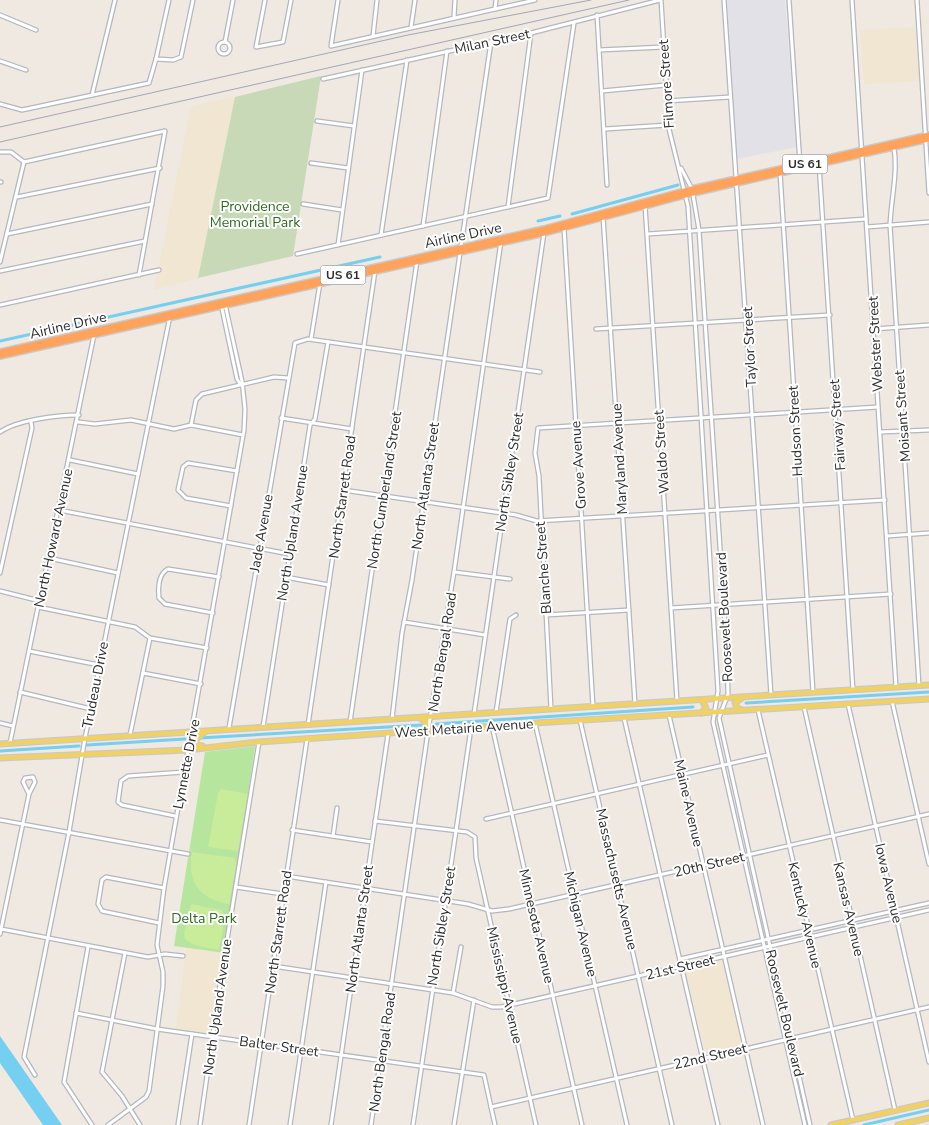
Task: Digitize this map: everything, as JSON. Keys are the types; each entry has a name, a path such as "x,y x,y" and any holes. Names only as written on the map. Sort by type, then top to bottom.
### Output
{"highway":[{"name":"Airline Drive","path":"0,354 544,231 692,191 927,137"},
{"name":"Airline Drive","path":"863,152 894,147 927,137"}],"main road":[{"name":"West Metairie Avenue","path":"0,744 229,728 308,726 929,685"},
{"path":"744,711 737,708 735,703 745,697"},
{"name":"West Metairie Avenue","path":"0,758 188,750 259,742 535,723 929,699"},
{"path":"700,700 704,702 706,708 700,713"},
{"path":"418,732 426,726 426,722 420,718"},
{"path":"209,747 197,745 195,740 202,733 214,729"},
{"path":"832,1125 929,1103"},
{"path":"898,1125 929,1118"}],"street":[{"path":"92,95 115,0"},
{"path":"0,104 18,110 148,83 156,59 169,0"},
{"path":"156,59 174,60 181,57 193,0"},
{"path":"225,42 233,0"},
{"path":"265,0 256,47 283,42 291,0"},
{"path":"338,0 331,46 535,0"},
{"path":"373,36 377,0"},
{"path":"411,27 415,0"},
{"path":"454,18 455,0"},
{"path":"495,8 496,0"},
{"name":"Milan Street","path":"323,79 531,33 661,0"},
{"name":"Filmore Street","path":"661,0 668,125 685,193"},
{"name":"Taylor Street","path":"724,0 741,227 771,695"},
{"path":"789,0 801,167"},
{"name":"Webster Street","path":"852,0 896,687"},
{"path":"917,0 929,193"},
{"path":"0,15 36,30"},
{"path":"597,15 607,185"},
{"path":"297,254 548,198 574,22"},
{"path":"508,207 531,33"},
{"name":"North Atlanta Street","path":"392,720 404,622 490,42"},
{"path":"599,50 664,47"},
{"path":"423,226 447,51"},
{"path":"381,235 406,60"},
{"path":"0,61 26,70"},
{"path":"338,245 362,70"},
{"path":"602,91 666,85"},
{"path":"667,100 730,97"},
{"path":"317,121 354,126"},
{"path":"605,129 668,125"},
{"path":"0,152 11,152 24,162 165,131 160,168 139,275"},
{"name":"Moisant Street","path":"894,147 896,164 890,225 920,686"},
{"path":"0,262 24,162"},
{"name":"Fairway Street","path":"819,162 853,690"},
{"path":"311,163 348,168"},
{"name":"Filmore Street","path":"679,166 692,191"},
{"path":"16,197 160,168"},
{"name":"Hudson Street","path":"780,171 813,692"},
{"name":"Roosevelt Boulevard","path":"692,191 699,230 727,653 726,698 719,720 810,1125"},
{"name":"Roosevelt Boulevard","path":"685,193 689,231 718,698 714,712 714,722 805,1125"},
{"path":"7,234 152,204"},
{"path":"304,204 343,210"},
{"name":"Waldo Street","path":"645,204 677,701"},
{"name":"Maryland Avenue","path":"603,216 635,704"},
{"path":"648,234 866,219"},
{"path":"867,227 929,222"},
{"name":"Grove Avenue","path":"564,226 593,707"},
{"name":"North Sibley Street","path":"474,714 544,231"},
{"path":"0,271 145,240"},
{"name":"North Bengal Road","path":"371,1125 428,731 432,717 454,572 501,240"},
{"name":"North Cumberland Street","path":"350,723 417,259"},
{"path":"0,305 159,270"},
{"name":"North Starrett Road","path":"308,726 375,270"},
{"path":"320,282 311,339 540,372"},
{"name":"Lynnette Drive","path":"108,1125 146,1097 149,1091 163,986 164,972 158,955 157,945 164,888 175,816 193,731 243,435 245,409 242,381 231,330 223,304"},
{"name":"Lynnette Drive","path":"223,304 237,379 241,385"},
{"path":"596,329 705,324 830,315"},
{"name":"Trudeau Drive","path":"35,1075 24,1057 69,832 85,738 170,316"},
{"path":"874,329 929,325"},
{"path":"227,331 231,330"},
{"name":"North Howard Avenue","path":"10,744 95,333"},
{"name":"Jade Avenue","path":"229,728 294,344 298,341 311,339"},
{"name":"North Upland Avenue","path":"263,727 310,425 315,419 328,341"},
{"path":"190,425 196,400 202,394 274,377 288,378"},
{"path":"576,425 878,407"},
{"path":"0,432 14,426 63,415 79,415"},
{"path":"281,418 352,428"},
{"path":"78,422 94,424 124,420 174,429 190,425 243,435"},
{"path":"0,573 32,428 31,422"},
{"name":"Blanche Street","path":"551,709 539,521 539,476 535,453 538,428 576,425"},
{"path":"880,432 929,430"},
{"path":"70,460 138,474"},
{"path":"231,506 186,498 178,490 183,467 188,463 237,471"},
{"path":"343,490 502,512 539,521 884,500"},
{"path":"59,510 289,554"},
{"path":"887,536 929,533"},
{"path":"49,558 118,573"},
{"path":"213,613 165,604 159,598 158,591 161,575 168,569 219,577"},
{"path":"454,572 510,579"},
{"path":"285,577 329,585"},
{"path":"0,591 40,601"},
{"path":"671,608 890,594"},
{"path":"38,607 135,627 150,638 207,648"},
{"path":"546,615 629,610"},
{"path":"496,713 510,619 516,615"},
{"path":"404,622 485,635"},
{"path":"130,735 150,638"},
{"path":"29,650 100,666"},
{"path":"143,673 201,684"},
{"path":"20,692 91,709"},
{"path":"892,701 929,864"},
{"name":"Iowa Avenue","path":"848,704 929,1062"},
{"name":"Kansas Avenue","path":"804,707 873,1020 895,1110"},
{"name":"Kentucky Avenue","path":"758,710 853,1120"},
{"name":"Maine Avenue","path":"669,715 763,1125"},
{"path":"624,718 718,1125"},
{"name":"Massachusetts Avenue","path":"580,720 672,1125"},
{"path":"0,722 13,726"},
{"name":"Michigan Avenue","path":"535,723 628,1125"},
{"name":"Minnesota Avenue","path":"492,726 582,1125"},
{"name":"North Sibley Street","path":"413,1125 471,728"},
{"name":"North Atlanta Street","path":"331,1125 388,734"},
{"name":"North Starrett Road","path":"249,1125 307,739"},
{"name":"North Upland Avenue","path":"200,1125 259,742"},
{"path":"486,819 768,755"},
{"path":"175,816 120,804 118,802 121,781 128,776 184,772"},
{"path":"0,934 29,794 35,782 33,777 24,778 23,782 29,794"},
{"path":"333,836 337,808"},
{"name":"20th Street","path":"286,876 445,900 488,909 509,910 929,814"},
{"path":"0,820 188,854"},
{"path":"376,821 456,831"},
{"path":"292,830 372,842"},
{"name":"Mississippi Avenue","path":"456,831 472,834 475,837 476,858 536,1125"},
{"path":"159,923 102,911 98,904 102,880 106,877 164,888"},
{"path":"290,1125 326,882"},
{"path":"236,887 283,894"},
{"name":"21st Street","path":"680,959 929,903"},
{"name":"21st Street","path":"273,966 432,989 453,993 492,1007 510,1006 929,910"},
{"path":"0,929 125,953 148,956 183,956"},
{"path":"88,947 64,1082 92,1125"},
{"path":"453,993 461,947"},
{"path":"125,953 102,1072 140,1125"},
{"path":"454,1125 474,1000"},
{"name":"22nd Street","path":"491,1106 929,1007"},
{"name":"Balter Street","path":"76,1013 157,1029 484,1075 491,1106"},
{"path":"178,1125 192,1034"},
{"path":"491,1106 495,1125"}],"shaded area":[{"path":"726,0 785,0 797,147 737,159"},
{"path":"915,27 919,81 864,84 860,30"},
{"path":"235,97 198,278 154,290 191,106"},
{"path":"186,948 225,953 212,1034 176,1030"},
{"path":"723,960 743,1046 706,1054 685,969"}],"green space":[{"name":"Providence Memorial Park","path":"321,76 293,256 198,278 235,97"},
{"name":"Delta Park","path":"255,746 225,953 174,946 205,752"},
{"path":"221,789 248,794 238,851 208,847 218,793"},
{"path":"192,852 234,858 237,863 229,904 210,898 197,887 191,872"},
{"path":"191,904 222,910 225,916 219,950 194,945 185,939 184,933"}],"water":[{"path":"0,1036 62,1125 43,1125 0,1063"}],"waterway":[{"path":"572,214 678,185"},
{"path":"538,221 560,216"},
{"path":"0,341 380,257"},
{"path":"746,703 929,692"},
{"path":"436,724 693,707"},
{"path":"199,738 422,725"},
{"path":"87,745 185,739"},
{"path":"0,751 79,746"},
{"path":"864,1125 929,1110"}],"railway":[{"path":"0,127 408,35 591,0"},
{"path":"0,142 629,0"}]}
